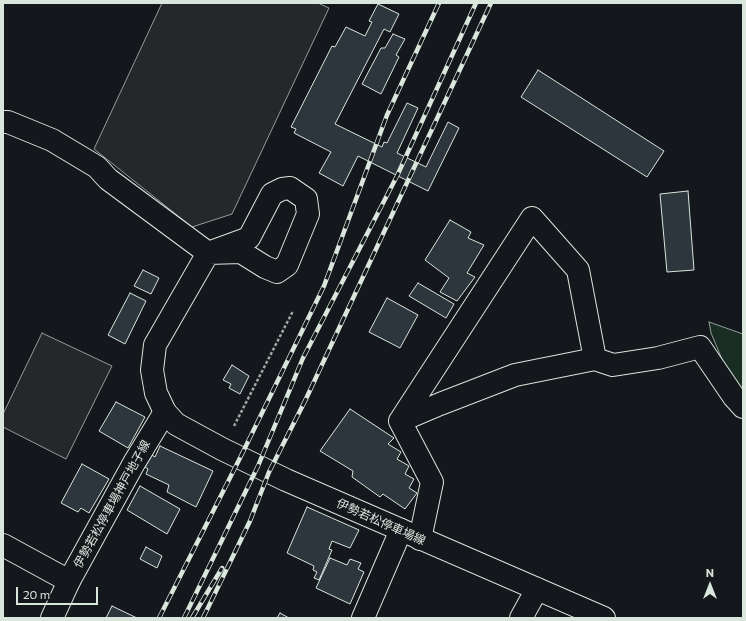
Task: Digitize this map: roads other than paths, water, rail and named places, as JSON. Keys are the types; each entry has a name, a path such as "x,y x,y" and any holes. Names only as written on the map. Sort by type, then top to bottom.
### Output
{"street":[{"path":"3,122 8,122 52,140 97,168 108,179 208,253 241,252 265,267 277,272 287,265 308,214 306,198 290,188 282,189 272,194 249,238 208,253 155,345 152,370 156,393 165,412"},
{"path":"400,421 532,218 578,270 595,359"},
{"path":"400,421 515,375 595,359 613,365 658,358 700,347 743,408"},
{"name":"伊勢若松停車場線","path":"165,412 176,424 222,449 286,480 604,618"},
{"name":"伊勢若松停車場神戸地子線","path":"52,618 69,581 134,463 165,412"},
{"path":"362,618 410,534 432,482 400,421"},
{"path":"3,545 69,581"},
{"path":"521,618 537,589"}],"railway":[{"path":"159,618 240,458 324,286 387,115 439,3"},
{"path":"184,618 258,466 303,358 397,176 476,3"},
{"path":"203,618 250,521 269,472 305,401 491,3"},
{"path":"192,618 222,568"}]}
